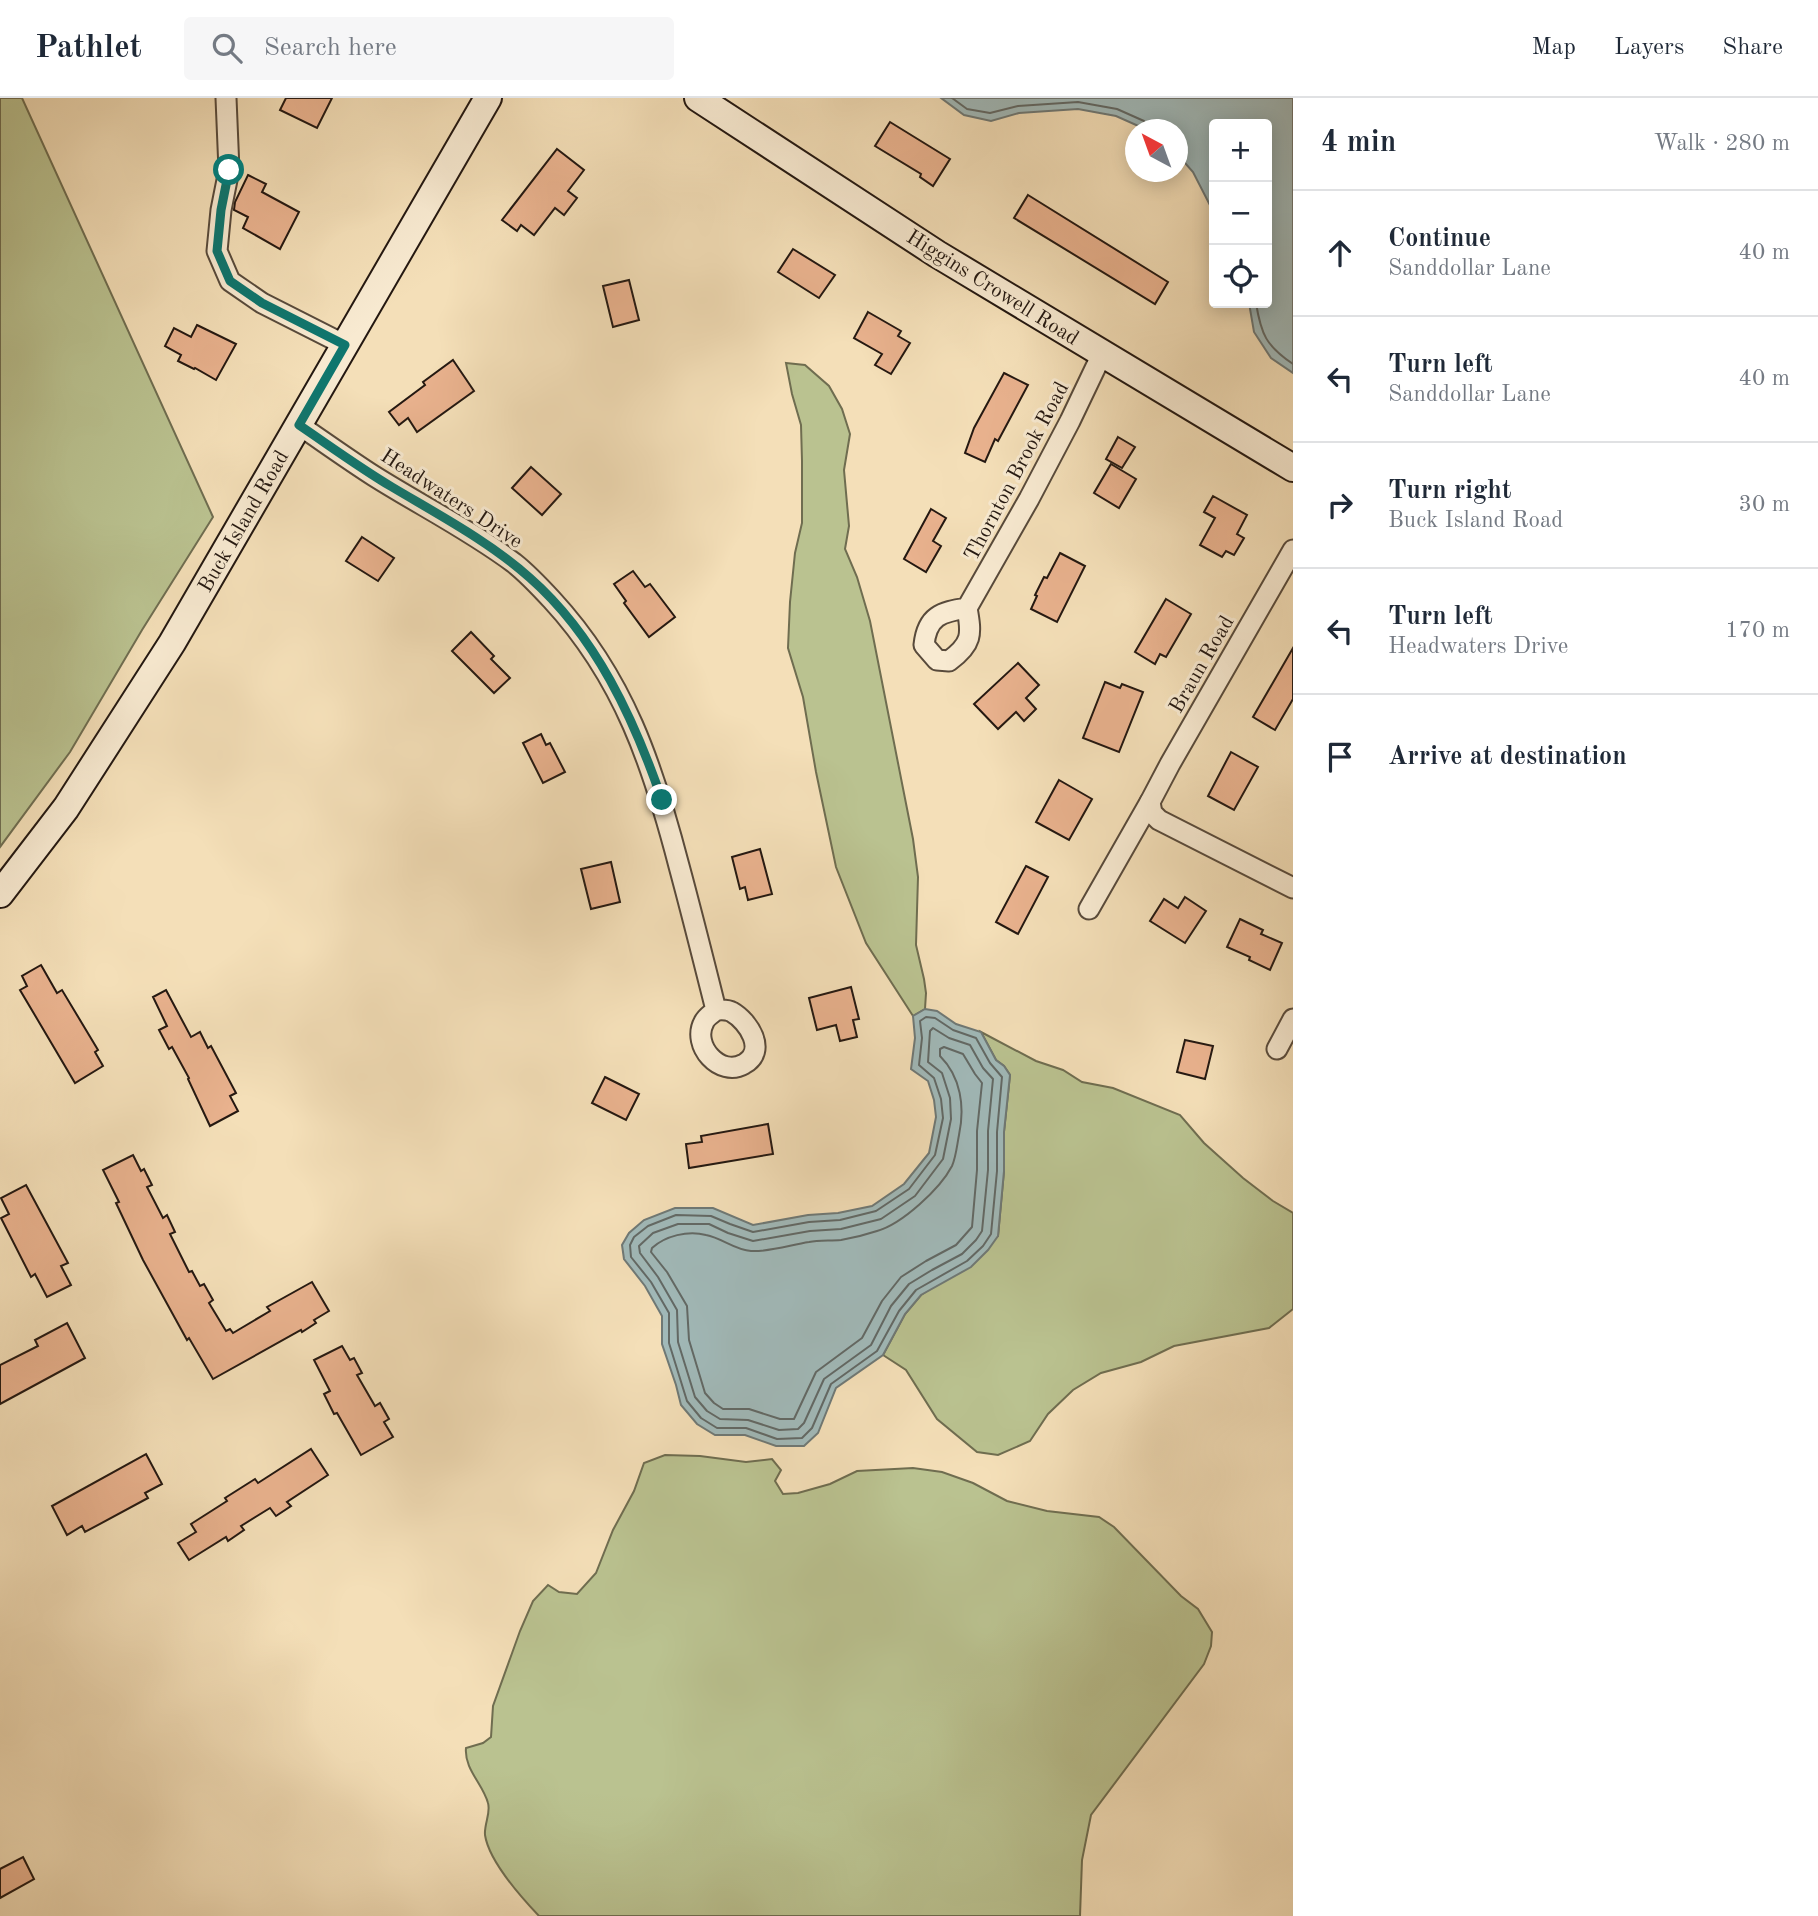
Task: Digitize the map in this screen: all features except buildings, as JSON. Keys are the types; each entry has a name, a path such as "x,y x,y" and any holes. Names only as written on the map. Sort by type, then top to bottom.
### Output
{"main road":[{"name":"Buck Island Road","path":"0,894 66,808 178,632 488,98"},
{"name":"Higgins Crowell Road","path":"698,98 937,254 1293,468"}],"street":[{"path":"226,98 229,170 217,251 230,281 262,303 345,345"},
{"name":"Thornton Brook Road","path":"967,608 1047,466 1102,354"},
{"name":"Headwaters Drive","path":"299,425 513,563 564,613 589,645 608,676 645,752 662,800 716,1010"},
{"name":"Braun Road","path":"1089,909 1293,550"},
{"path":"1150,802 1152,813 1158,820 1293,888"},
{"path":"1277,1049 1293,1019"}],"green space":[{"path":"0,98 22,98 213,517 70,752 0,847"},
{"path":"786,363 805,365 829,386 842,409 850,434 844,470 849,526 845,549 857,577 870,621 918,877 916,945 926,993 925,1009 913,1016 866,943 836,867 803,697 788,648 795,553 802,523 802,461 801,425"},
{"path":"981,1032 1036,1061 1063,1070 1082,1082 1113,1088 1180,1115 1204,1143 1243,1178 1293,1213 1293,1309 1269,1328 1174,1346 1141,1362 1101,1373 1073,1390 1048,1414 1030,1441 998,1455 977,1452 937,1419 906,1370 883,1355 905,1314 921,1295 998,1236 1010,1075 996,1060"},
{"path":"665,1455 746,1462 772,1459 781,1470 775,1481 783,1494 798,1493 830,1484 857,1471 913,1468 942,1472 973,1483 1007,1501 1047,1511 1099,1517 1114,1527 1181,1596 1198,1609 1212,1632 1211,1646 1204,1664 1091,1815 1082,1860 1080,1916 539,1916 499,1867 488,1845 485,1831 488,1803 468,1763 466,1748 483,1743 491,1737 493,1706 533,1601 548,1585 559,1592 577,1594 596,1573 644,1463"}],"water":[{"path":"941,98 1293,98 1293,373 1271,358 1254,332 1250,308 1272,308 1272,119 1209,119 1209,203 1188,166 1188,119 1125,120 1078,109 1019,113 991,121 964,115"},
{"path":"925,1009 937,1011 956,1024 981,1032 996,1060 1010,1075 998,1236 971,1267 921,1295 905,1314 883,1355 836,1388 818,1433 804,1446 776,1446 745,1435 715,1435 697,1424 681,1405 662,1344 662,1316 645,1286 624,1259 622,1245 629,1233 644,1220 675,1208 713,1208 753,1225 872,1206 904,1184 929,1153 936,1117 928,1081 911,1069 915,1038 913,1016"}],"route":[{"path":"229,170 217,251 230,281 262,303 345,345 299,425 513,563 533,580 564,613 589,645 608,676 645,752 662,800"}]}
